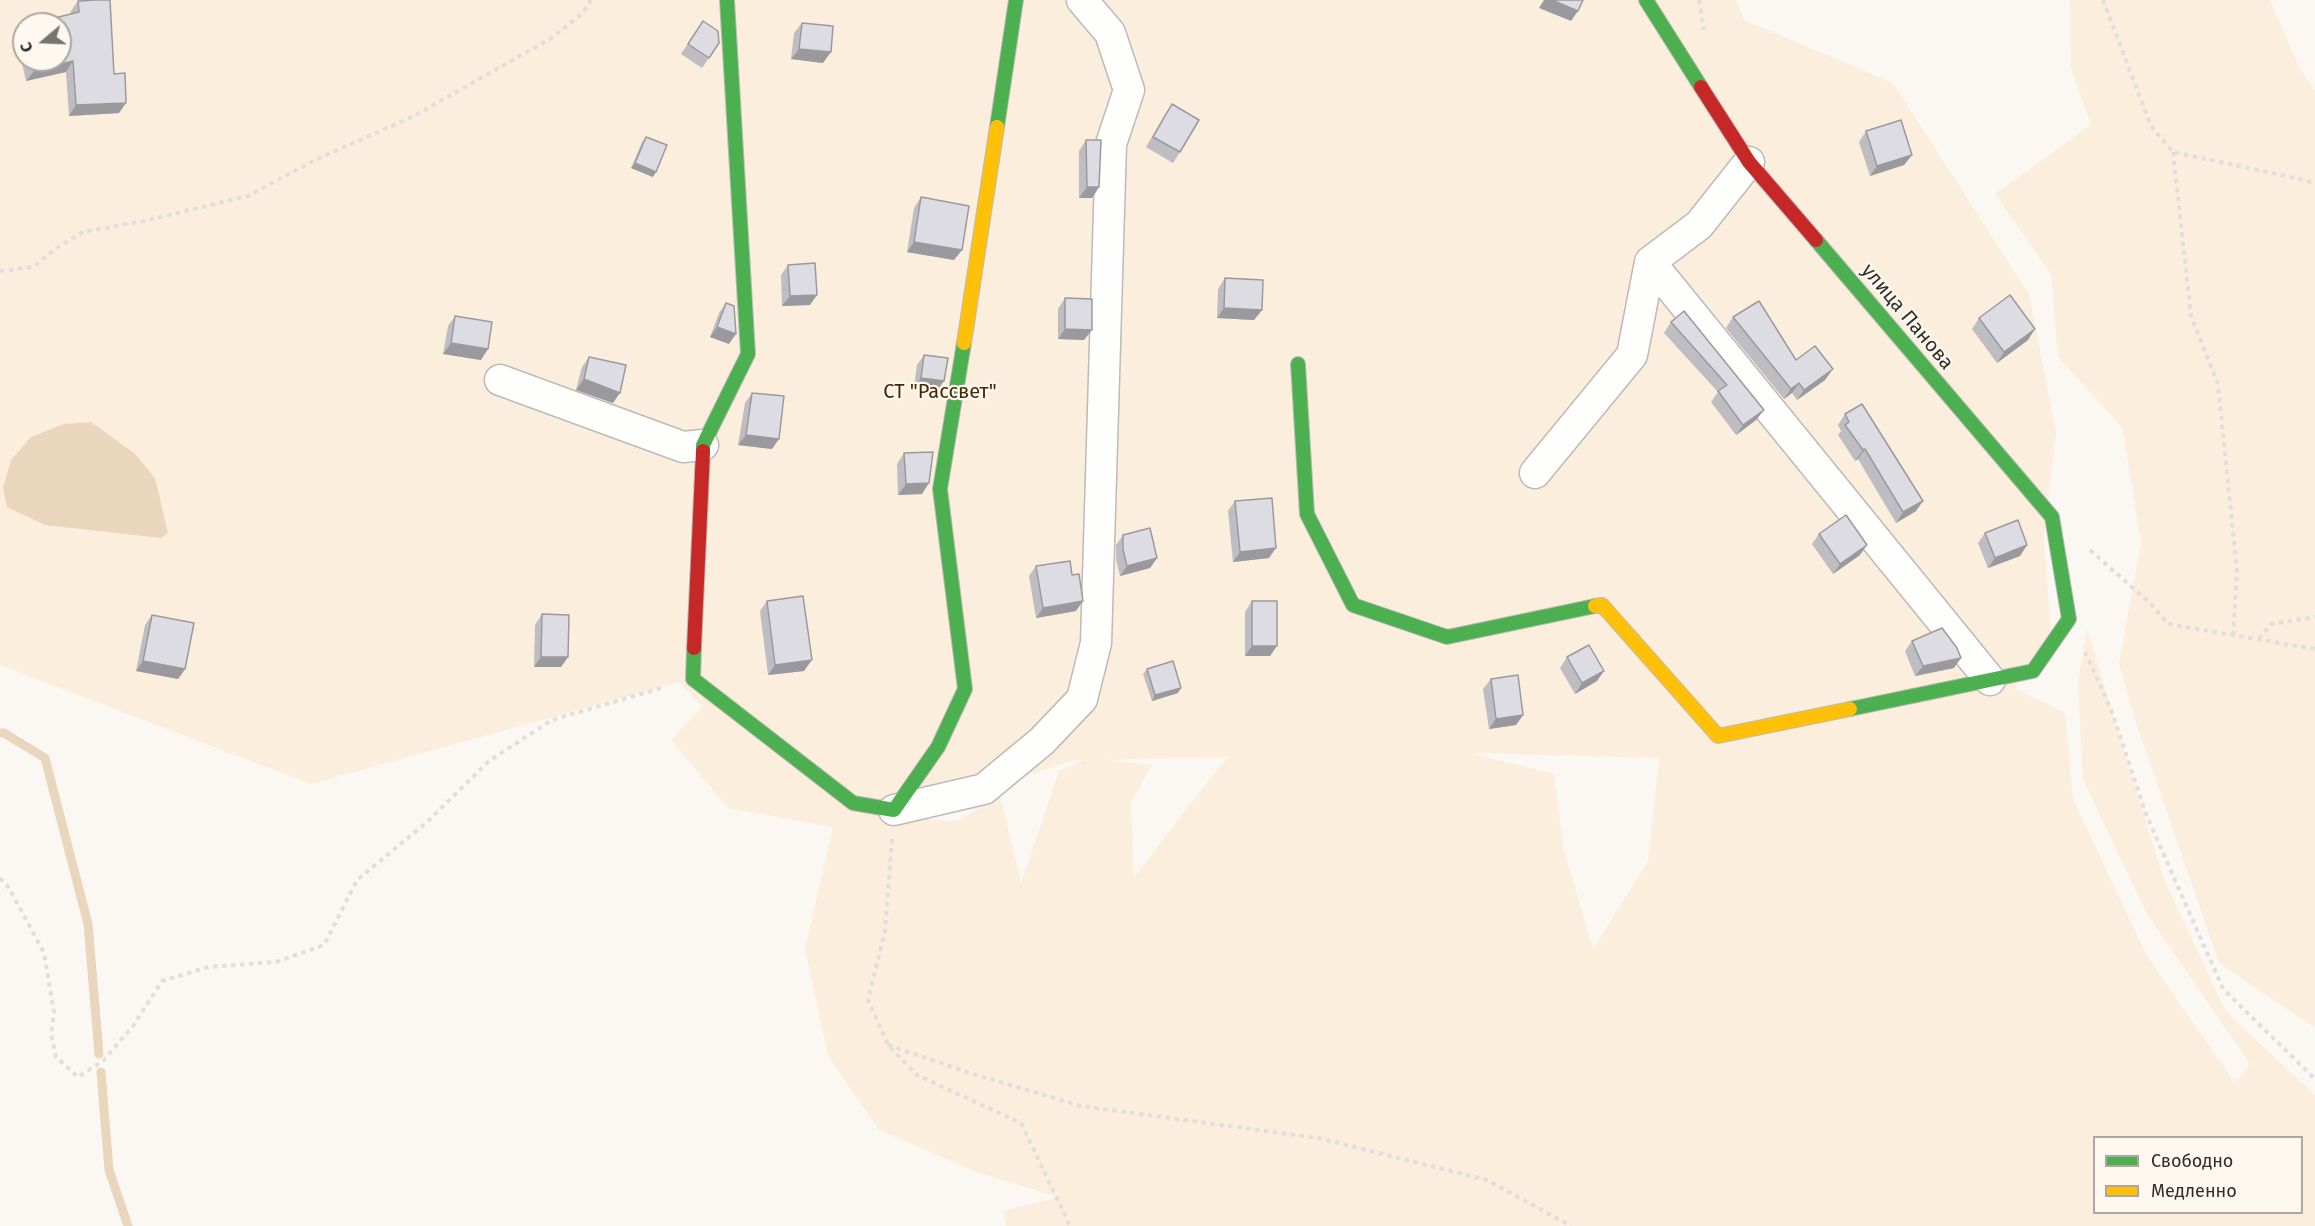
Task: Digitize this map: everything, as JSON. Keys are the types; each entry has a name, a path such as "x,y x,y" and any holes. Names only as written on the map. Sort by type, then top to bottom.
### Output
{"street":[{"path":"727,0 748,354 703,445 693,679 853,803 894,810 984,789 1026,755 1082,699 1096,643 1111,144 1129,90 1110,33 1082,0"},
{"path":"894,810 938,747 965,688 940,489 974,284 1016,0"},
{"name":"улица Панова","path":"1646,0 1749,162 2052,517 2069,619"},
{"path":"1535,473 1632,355 1650,262 1699,225 1749,162"},
{"path":"1650,262 1990,680"},
{"path":"1298,364 1307,514 1353,605 1448,637 1602,605 1718,736 2033,671 2069,619"},
{"path":"500,380 682,447 703,445"}],"path":[{"path":"0,271 33,267 55,249 83,232 144,221 248,196 315,160 414,116 553,37 582,14 591,0"},
{"path":"2103,0 2151,126 2173,152 2191,316 2218,384 2237,572 2233,635"},
{"path":"2173,152 2315,184"},
{"path":"2088,549 2151,604 2168,624 2315,649"},
{"path":"2259,639 2271,624 2315,617"},
{"path":"2069,619 2112,712 2146,814 2223,989 2315,1079"},
{"path":"0,878 9,888 44,953 54,1012 51,1034 56,1057 78,1077 103,1061 133,1026 162,981 209,967 276,962 324,945 357,880 426,823 489,762 552,720 693,679"},
{"path":"894,810 885,931 868,1000 888,1045 917,1075 1021,1123 1071,1226"},
{"path":"888,1045 970,1073 1081,1106 1318,1138 1487,1180 1571,1226"}],"green space":[{"name":"СТ \"Рассвет\"","path":"0,0 1736,0 1744,20 1893,83 2029,294 2056,432 2044,535 2051,636 2014,688 2065,713 2073,799 2147,956 2235,1083 2250,1064 2147,914 2083,780 2078,683 2087,629 2163,877 2226,1012 2315,1095 2315,1226 1006,1226 1003,1211 1059,1197 979,1173 879,1130 828,1056 805,949 833,827 728,808 671,740 702,707 679,682 311,784 0,665","holes":["1471,753 1659,758 1648,861 1593,949 1564,850 1554,774","1228,757 1134,878 1131,802 1152,765 1103,760","1074,760 1084,760 1059,771 1021,883 1000,795 958,821 901,817"]},
{"path":"2070,0 2270,0 2300,69 2315,90 2315,1028 2219,963 2133,714 2119,663 2141,542 2122,427 2058,357 2051,274 1995,194 2091,125 2071,68"}],"shaded area":[{"path":"91,422 134,453 155,478 168,533 161,538 45,525 7,507 3,488 11,460 31,437 64,424"}],"building":[{"path":"110,0 114,74 125,73 126,103 76,105 72,61 72,14 79,12 78,1"},
{"path":"1552,0 1583,0 1578,11"},
{"path":"703,21 718,31 719,43 709,58 688,44"},
{"path":"802,23 833,26 831,52 799,49"},
{"path":"1172,104 1199,120 1180,152 1153,137"},
{"path":"1901,120 1912,155 1877,166 1866,131"},
{"path":"646,137 667,145 656,172 635,163"},
{"path":"1086,140 1101,140 1099,187 1087,187"},
{"path":"921,197 969,206 962,250 914,242"},
{"path":"815,263 817,295 790,296 788,265"},
{"path":"1225,278 1263,280 1262,310 1224,308"},
{"path":"2010,295 2035,329 2004,352 1979,318"},
{"path":"1065,298 1092,299 1092,330 1065,329"},
{"path":"1759,301 1796,360 1815,346 1833,369 1804,390 1799,383 1791,389 1733,317"},
{"path":"726,303 734,306 736,334 717,327"},
{"path":"1684,311 1764,410 1743,425 1718,391 1727,385 1671,322"},
{"path":"455,316 492,322 488,349 451,343"},
{"path":"924,355 948,358 944,381 921,378"},
{"path":"589,357 626,365 620,393 584,379"},
{"path":"752,393 784,396 779,439 746,435"},
{"path":"1862,404 1923,501 1903,512 1865,449 1863,450 1845,425 1849,422 1845,414"},
{"path":"933,452 929,483 906,484 904,453"},
{"path":"1272,498 1276,548 1240,552 1235,501"},
{"path":"1846,515 1867,545 1840,564 1819,534"},
{"path":"2018,520 2027,545 1995,558 1985,533"},
{"path":"1150,528 1157,558 1127,566 1123,550 1123,535"},
{"path":"1070,561 1072,575 1079,574 1083,601 1043,608 1036,566"},
{"path":"803,596 812,660 775,665 767,601"},
{"path":"1252,601 1277,601 1277,646 1252,646"},
{"path":"542,614 569,615 568,657 541,657"},
{"path":"152,615 194,623 185,669 143,661"},
{"path":"1942,628 1957,648 1961,658 1923,666 1912,641"},
{"path":"1589,645 1604,671 1582,683 1567,657"},
{"path":"1173,661 1181,688 1155,695 1147,669"},
{"path":"1518,675 1523,715 1496,719 1491,679"}],"waterway":[{"path":"0,733 4,733 45,758 88,924 99,1054"},
{"path":"101,1072 109,1170 128,1226"}],"traffic: fast":[{"path":"703,451 703,445 748,354 727,0"},
{"path":"997,127 1016,0"},
{"path":"1646,0 1701,87"},
{"path":"1816,240 2052,517 2069,619 2033,671 1850,709"},
{"path":"694,648 693,679 853,803 894,810 938,747 965,689 940,489 964,343"},
{"path":"1298,364 1307,514 1353,605 1447,637 1595,606"}],"traffic: slow":[{"path":"964,343 997,127"},
{"path":"1595,606 1602,605 1718,736 1850,709"}],"traffic: jam":[{"path":"1701,87 1749,162 1816,240"},
{"path":"694,648 703,451"}]}
